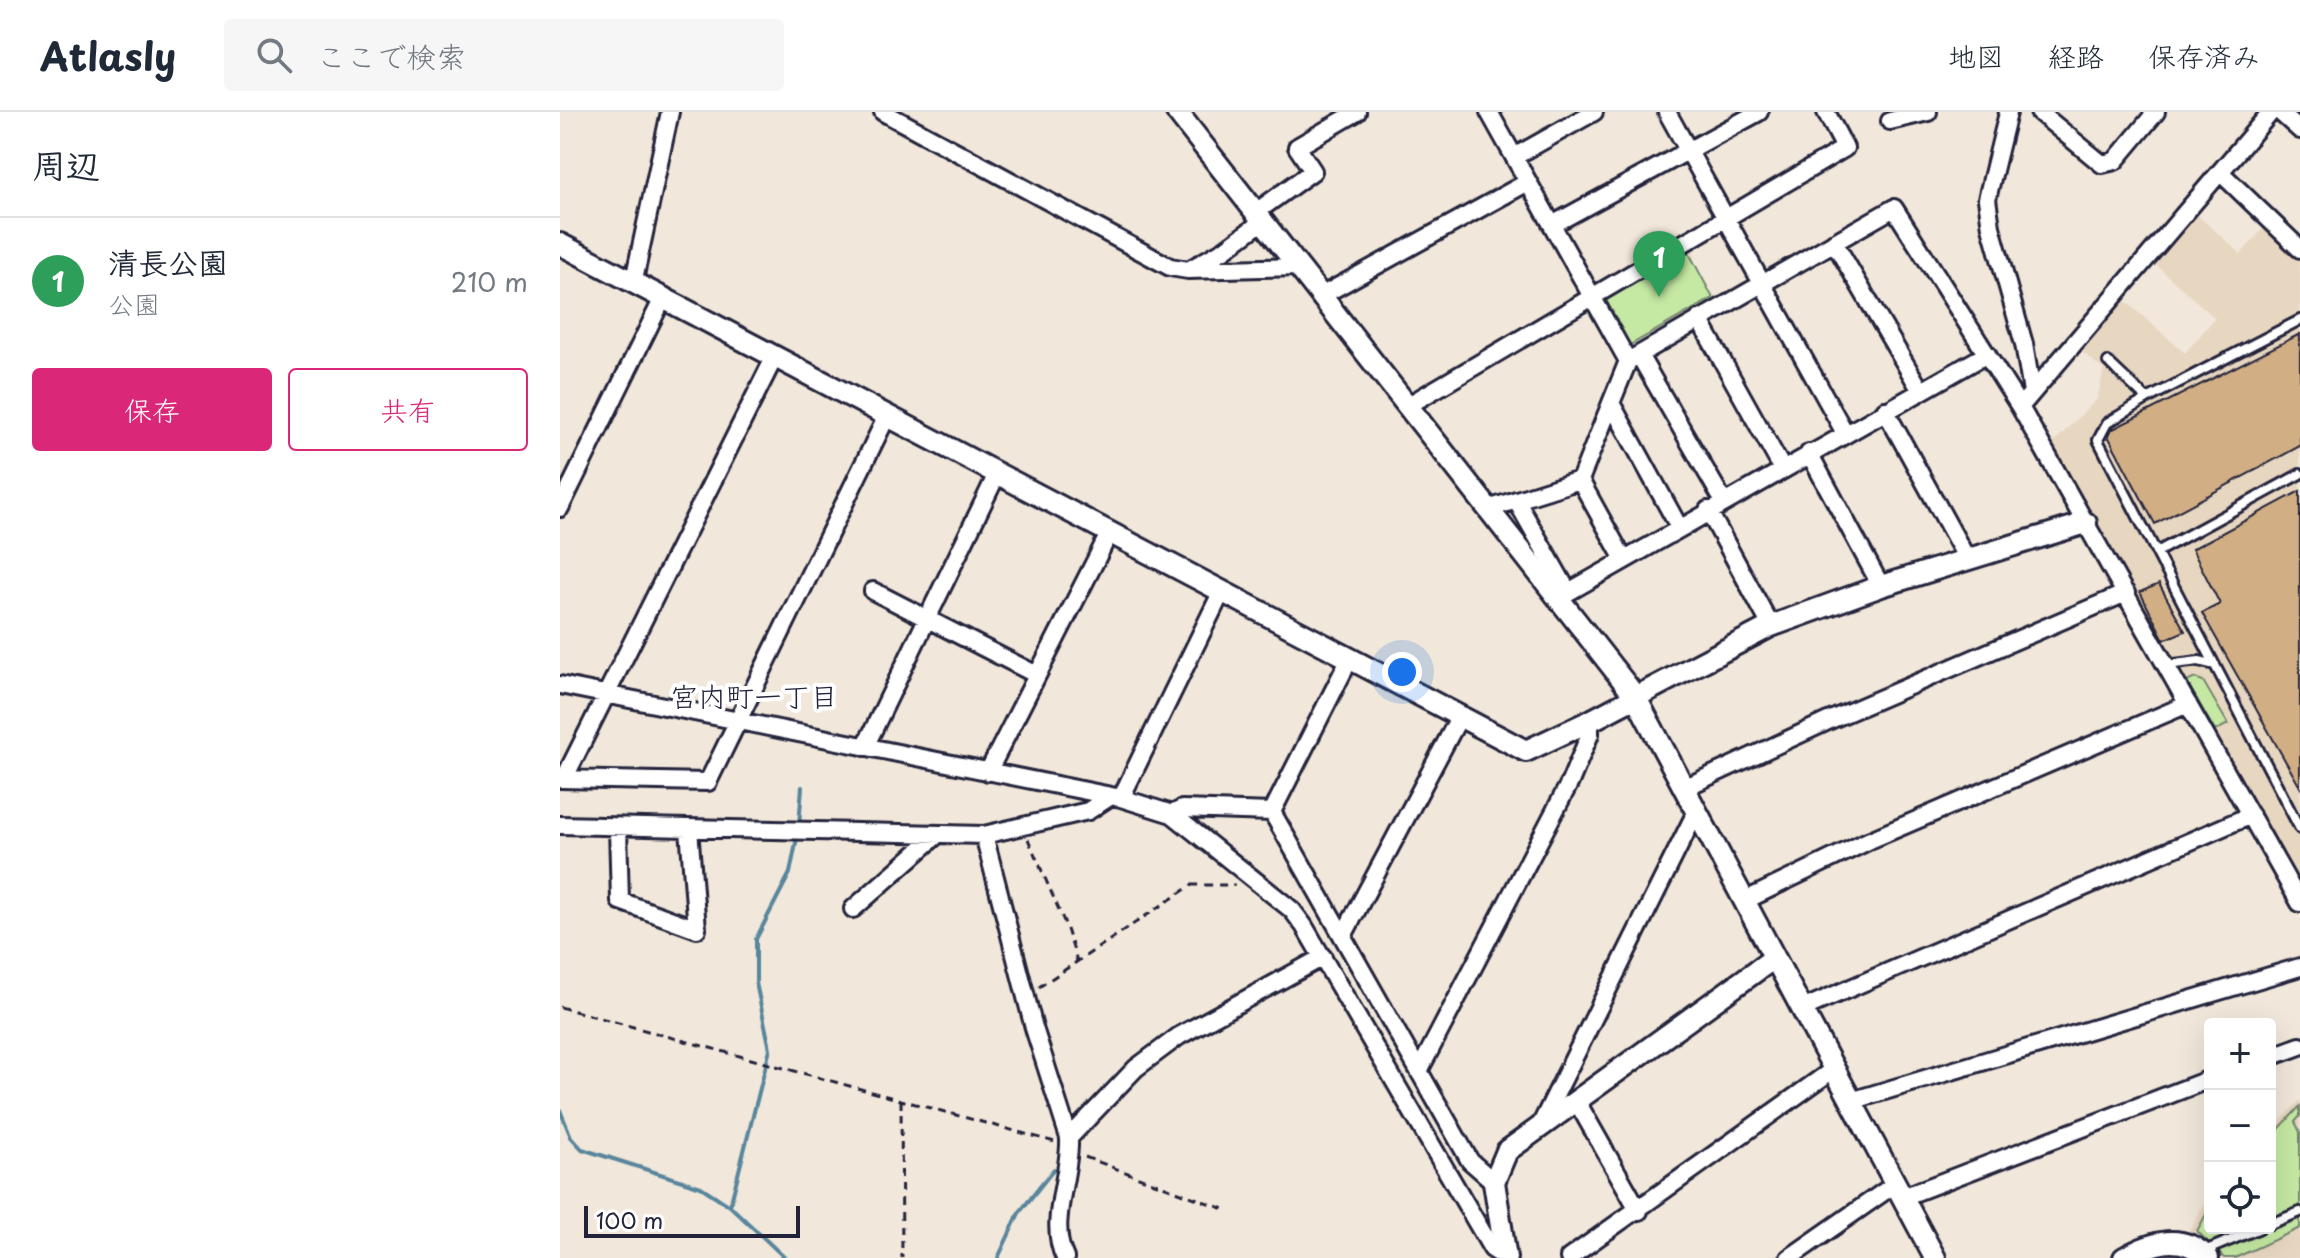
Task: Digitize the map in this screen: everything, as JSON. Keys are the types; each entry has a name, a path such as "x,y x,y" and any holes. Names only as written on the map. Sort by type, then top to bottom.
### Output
{"street":[{"path":"634,280 670,112"},
{"path":"883,112 1170,267 1188,270 1299,267"},
{"path":"1177,112 1488,509 1562,594 1635,696 1935,1258"},
{"path":"1188,270 1224,250 1313,171 1297,147 1357,112"},
{"path":"1489,112 1592,297 1724,502"},
{"path":"1514,157 1594,112"},
{"path":"1667,112 1845,433"},
{"path":"1552,225 1759,112"},
{"path":"1407,406 1845,148 1826,112"},
{"path":"1890,121 1928,112"},
{"path":"2010,112 1987,199 1991,227 2024,344 2032,392"},
{"path":"2020,407 2271,112"},
{"path":"2280,112 2300,130"},
{"path":"2049,115 2102,164 2115,161 2154,113"},
{"path":"2220,172 2300,249"},
{"path":"1321,296 1528,182"},
{"path":"1580,480 1633,358 1894,208 2020,407 2300,903"},
{"path":"1834,242 1921,391"},
{"path":"560,244 634,280 1526,751 1771,626 1881,586 2086,523"},
{"path":"560,508 664,296"},
{"path":"1699,319 1782,468"},
{"path":"1562,594 1987,354"},
{"path":"775,356 562,779 708,782 887,416"},
{"path":"1611,403 1679,527"},
{"path":"1885,410 1967,559"},
{"path":"1809,453 1881,586"},
{"path":"865,747 997,474"},
{"path":"1488,509 1580,480"},
{"path":"1580,480 1623,558"},
{"path":"1516,500 1562,594"},
{"path":"1708,510 1771,626"},
{"path":"988,772 1110,532"},
{"path":"873,591 1037,675"},
{"path":"560,825 984,835 1088,811 1114,798 1222,591"},
{"path":"1684,788 1828,721 2126,593"},
{"path":"1272,812 1350,658"},
{"path":"560,685 1114,798 1172,814 1292,910 1323,957 1492,1249 1506,1258"},
{"path":"1744,901 1870,840 2188,704"},
{"path":"1343,936 1460,716"},
{"path":"1419,1071 1570,782 1590,734 1590,721"},
{"path":"1172,814 1182,809 1272,812"},
{"path":"1272,812 1470,1161 1494,1182"},
{"path":"1540,1126 1696,812"},
{"path":"1802,1009 2251,815"},
{"path":"618,828 620,901 697,929 689,829"},
{"path":"853,909 938,834"},
{"path":"984,835 1069,1145 1058,1226 1065,1258"},
{"path":"1069,1145 1136,1068 1179,1036 1323,957"},
{"path":"1506,1258 1494,1182 1507,1151 1774,958"},
{"path":"1851,1101 2300,967"},
{"path":"2276,1055 2300,1046"},
{"path":"1569,1258 1834,1069"},
{"path":"1789,1258 1899,1191 2204,1081"},
{"path":"1576,1100 1639,1211"},
{"path":"2124,1258 2151,1244 2169,1241 2186,1243 2205,1255"}],"lane":[{"path":"2300,320 2147,399 2107,423 2098,440 2300,829"},
{"path":"2108,362 2147,399"},
{"path":"2157,552 2300,474"},
{"path":"2166,665 2199,661 2215,665"},
{"path":"2276,1222 2300,1212"},
{"path":"2205,1255 2248,1234"}],"path":[{"path":"1024,826 1077,961"},
{"path":"1026,997 1192,885 1229,883 1238,886"},
{"path":"560,1007 1069,1145 1227,1210"},
{"path":"901,1100 902,1258"}],"shaded area":[{"path":"2197,215 2241,254 2267,224 2300,254 2300,889 2052,444 2097,399 2104,370 2080,350 2124,300 2185,353 2215,318 2156,265"},
{"path":"2300,1100 2300,1258 2220,1258 2203,1239 2189,1234 2204,1203 2204,1234 2276,1234 2276,1126"}],"green space":[{"path":"1688,251 1713,298 1630,345 1604,296"},
{"path":"2195,678 2203,681 2228,724 2215,731 2187,682"},
{"path":"2300,1106 2300,1116 2295,1122 2300,1132 2300,1228 2235,1258 2224,1258 2197,1231 2204,1218 2204,1234 2276,1234 2276,1132"}],"building":[{"path":"2300,334 2300,446 2155,524 2108,436 2111,430"},
{"path":"2300,491 2300,787 2202,613 2220,604 2192,549"},
{"path":"2159,584 2185,631 2164,640 2140,592"}],"waterway":[{"path":"799,825 802,787"},
{"path":"730,1206 770,1049 756,983 756,939 790,873 798,833"},
{"path":"560,1110 571,1137 582,1149 701,1187 730,1206 785,1258"},
{"path":"998,1258 1019,1213 1054,1169"}],"place":[{"name":"清長公園","path":"1659,297"}],"district":[{"name":"宮内町一丁目","path":"754,697"}]}
